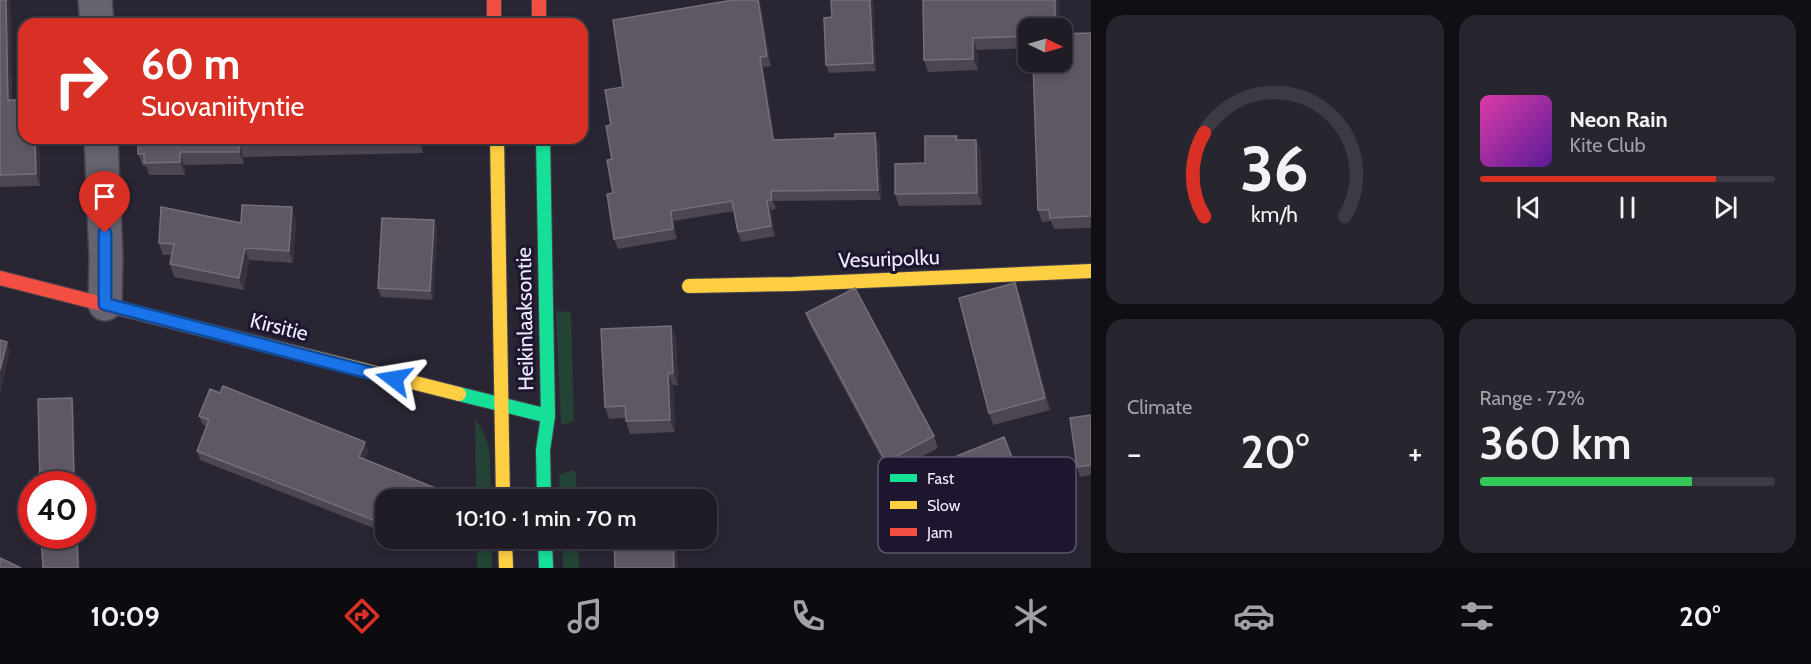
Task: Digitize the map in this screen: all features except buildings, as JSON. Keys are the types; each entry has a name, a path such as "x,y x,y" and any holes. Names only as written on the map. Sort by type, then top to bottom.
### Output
{"street":[{"path":"95,0 96,18"},
{"path":"494,0 494,18"},
{"path":"539,0 539,18"},
{"path":"101,144 106,257 105,304"},
{"name":"Heikinlaaksontie","path":"496,144 503,489"},
{"name":"Heikinlaaksontie","path":"543,144 548,416 543,450 544,489"},
{"name":"Vesuripolku","path":"689,286 1091,272"},
{"name":"Kirsitie","path":"0,278 548,416"},
{"path":"505,549 506,568"},
{"path":"545,549 546,568"}],"green space":[{"path":"556,311 571,312 574,421 561,425"},
{"path":"475,419 485,437 491,468 491,489 476,489"},
{"path":"572,470 576,473 577,489 560,489 559,475"},
{"path":"477,549 492,549 492,568 477,568"},
{"path":"562,549 578,549 579,568 563,568"}],"traffic: fast":[{"path":"543,144 548,416 543,450 544,489"},
{"path":"459,394 548,416"},
{"path":"545,549 546,568"}],"traffic: slow":[{"path":"497,144 503,489"},
{"path":"689,286 793,284 1091,271"},
{"path":"193,327 459,394"},
{"path":"505,549 506,568"}],"traffic: jam":[{"path":"494,0 494,18"},
{"path":"539,0 539,18"},
{"path":"0,278 193,327"}],"route":[{"path":"105,233 105,304 394,379"}]}
